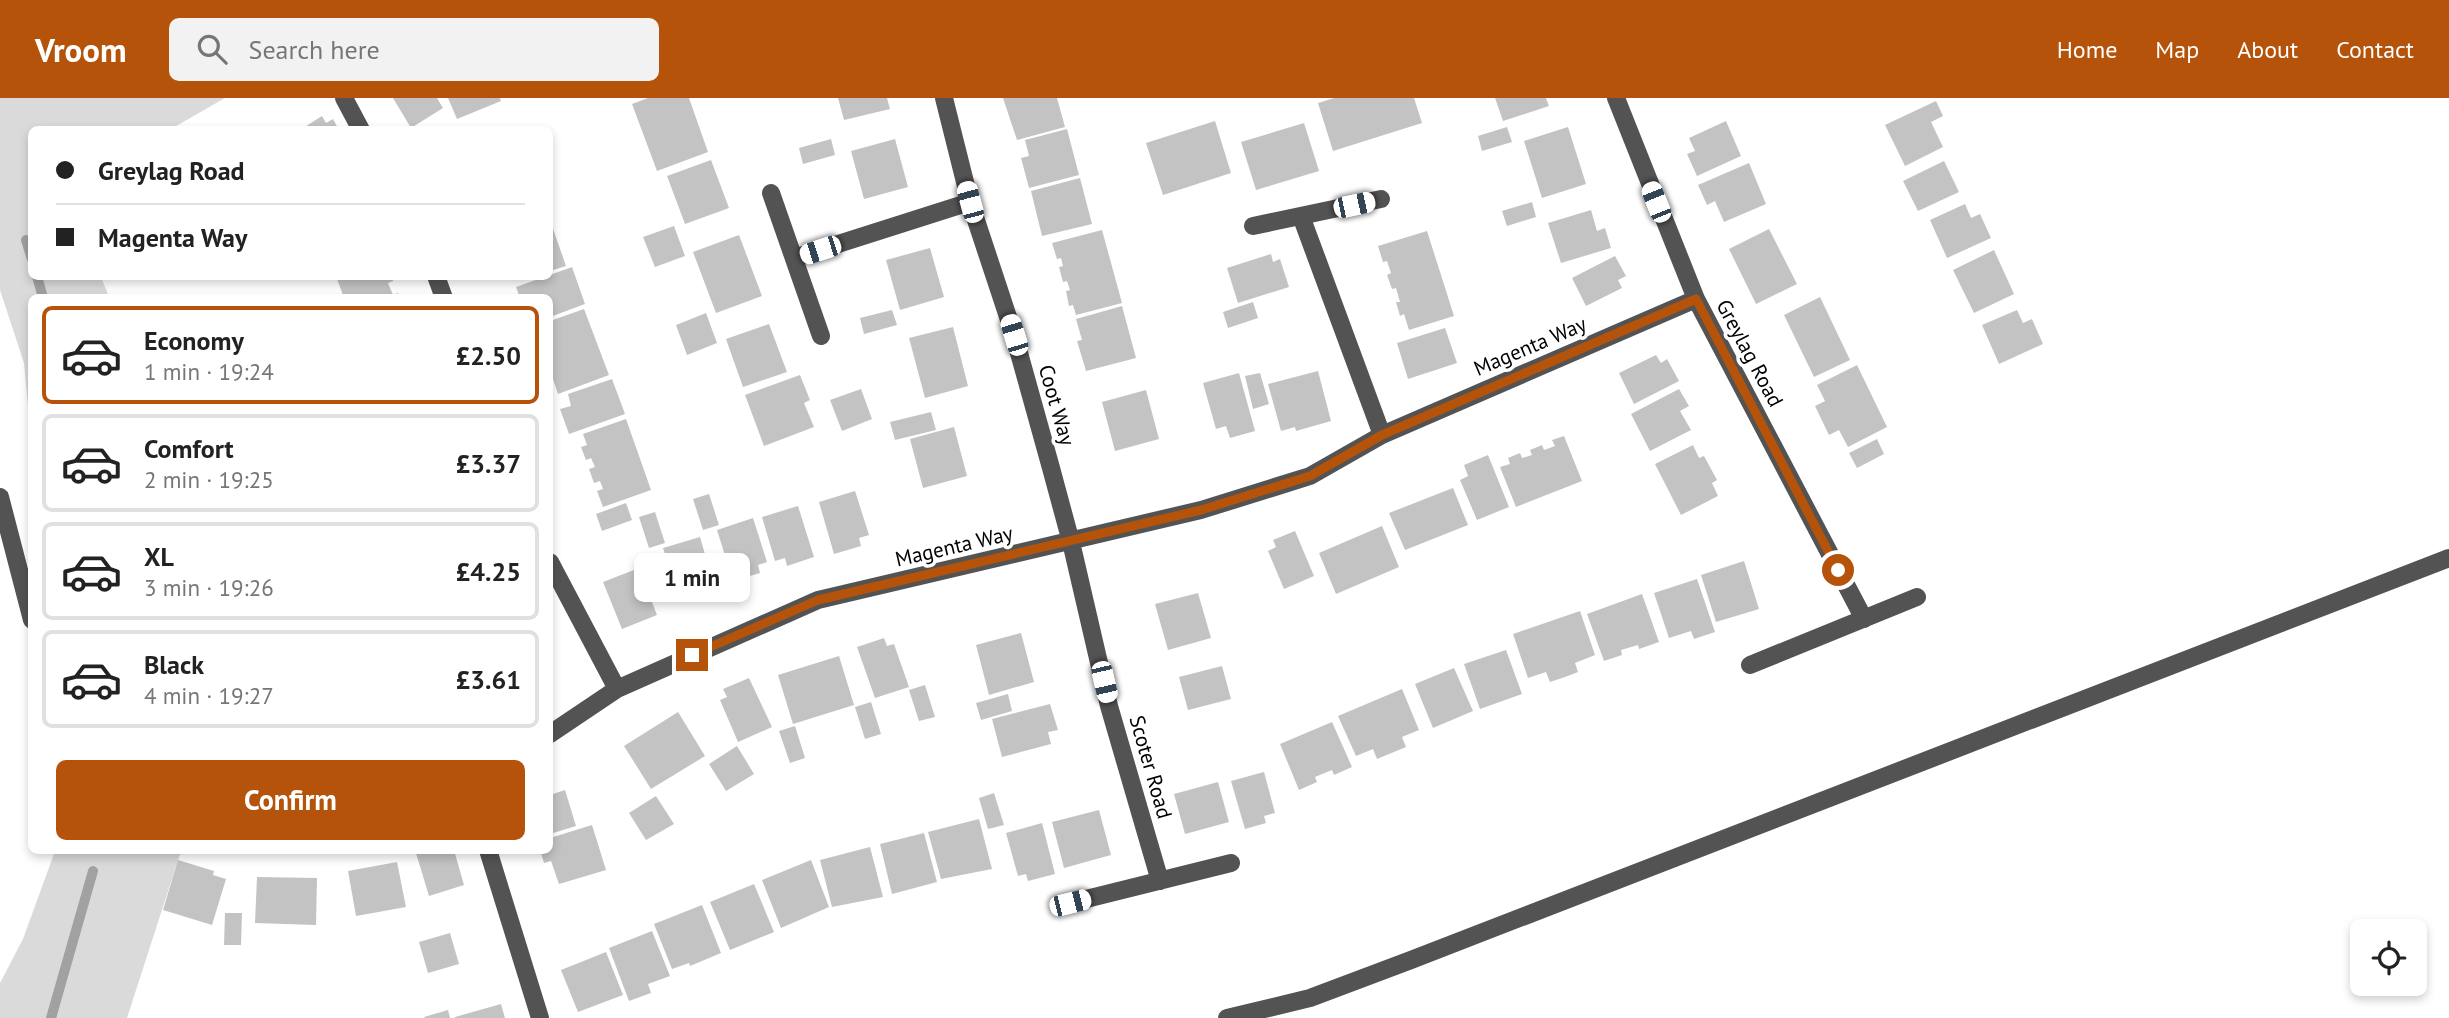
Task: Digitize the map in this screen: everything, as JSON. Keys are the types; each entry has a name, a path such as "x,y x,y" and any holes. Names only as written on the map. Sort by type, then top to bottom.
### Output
{"street":[{"path":"344,98 359,126"},
{"name":"Coot Way","path":"944,98 970,202 1014,335 1071,542"},
{"name":"Greylag Road","path":"1616,98 1696,299 1864,619"},
{"path":"771,192 821,336"},
{"path":"1253,226 1381,199"},
{"path":"794,258 970,202"},
{"path":"1301,216 1382,435"},
{"name":"Magenta Way","path":"553,732 617,689 818,600 1201,510 1310,476 1382,435 1696,299"},
{"path":"0,497 28,605"},
{"name":"Scoter Road","path":"1071,542 1109,706 1160,881"},
{"path":"1227,1018 1310,998 1411,960 2449,558"},
{"path":"553,568 617,689"},
{"path":"1750,665 1917,597"},
{"path":"489,854 540,1018"},
{"path":"1070,903 1231,863"}],"shaded area":[{"path":"0,98 225,98 176,126 28,126 28,280 102,280 108,294 28,294 28,406 24,363 0,290"},
{"path":"54,854 180,854 127,1018 0,1018 0,983 23,939"}],"building":[{"path":"393,98 437,98 443,108 410,126"},
{"path":"448,98 500,98 501,101 457,119"},
{"path":"648,98 689,98 708,152 657,171 632,104"},
{"path":"838,98 887,98 890,109 844,120"},
{"path":"1003,98 1057,98 1065,127 1017,140"},
{"path":"1334,98 1414,98 1422,123 1333,151 1318,103"},
{"path":"1495,98 1546,98 1549,106 1503,121"},
{"path":"1936,101 1943,116 1931,122 1943,147 1905,166 1885,125"},
{"path":"322,116 326,123 333,119 337,126 306,126"},
{"path":"1215,121 1231,173 1163,195 1146,143"},
{"path":"1726,121 1741,156 1697,176 1687,154 1695,151 1689,138"},
{"path":"1304,123 1319,171 1256,190 1241,142"},
{"path":"1507,127 1512,142 1482,151 1478,136"},
{"path":"1568,127 1586,184 1542,198 1524,141"},
{"path":"1067,129 1079,175 1029,188 1021,158 1029,156 1025,140"},
{"path":"831,139 835,155 803,164 799,148"},
{"path":"895,139 908,187 864,199 851,151"},
{"path":"711,160 729,208 685,224 667,176"},
{"path":"1944,161 1959,192 1918,211 1903,181"},
{"path":"1749,163 1766,204 1724,222 1715,201 1707,205 1698,185"},
{"path":"1080,178 1092,224 1042,236 1031,191"},
{"path":"1532,202 1536,217 1507,226 1502,211"},
{"path":"1965,204 1971,218 1980,214 1991,238 1947,258 1930,220"},
{"path":"1591,210 1597,231 1605,228 1611,248 1561,263 1548,223"},
{"path":"674,226 685,256 655,267 643,237"},
{"path":"553,229 566,266 553,270"},
{"path":"1769,229 1797,284 1756,304 1729,249"},
{"path":"1102,230 1122,303 1076,315 1073,305 1069,306 1066,291 1070,290 1067,281 1063,282 1059,267 1063,266 1061,258 1057,259 1052,243"},
{"path":"1427,231 1454,316 1409,330 1404,314 1400,316 1396,288 1392,289 1387,275 1391,273 1387,261 1383,262 1378,246"},
{"path":"739,235 762,296 716,313 693,252"},
{"path":"930,248 944,297 900,310 886,260"},
{"path":"1994,250 2014,294 1974,313 1953,270"},
{"path":"1271,254 1273,262 1280,259 1289,287 1238,303 1227,268"},
{"path":"1615,256 1626,276 1618,280 1622,288 1586,306 1572,278"},
{"path":"572,267 585,304 553,316 553,294 519,294 516,287 536,280 553,280 553,274"},
{"path":"337,280 393,280 388,283 393,294 343,294"},
{"path":"1820,297 1850,360 1814,377 1784,315"},
{"path":"1253,302 1258,318 1228,328 1223,312"},
{"path":"1122,306 1136,358 1086,371 1077,341 1082,340 1076,319"},
{"path":"584,309 609,375 558,394 553,379 553,320"},
{"path":"892,310 897,325 864,334 860,318"},
{"path":"2017,310 2023,323 2032,319 2043,344 1999,364 1982,325"},
{"path":"706,313 717,343 687,355 676,325"},
{"path":"769,324 787,372 743,387 726,339"},
{"path":"953,327 968,386 925,398 909,338"},
{"path":"1445,328 1457,363 1408,379 1397,343"},
{"path":"1656,355 1661,363 1667,359 1679,381 1634,404 1619,373"},
{"path":"1857,365 1887,427 1848,447 1839,430 1829,435 1815,406 1825,401 1817,385"},
{"path":"1318,371 1331,421 1296,431 1295,427 1281,431 1268,384"},
{"path":"1239,373 1255,431 1230,438 1226,426 1216,429 1203,383"},
{"path":"1260,373 1269,404 1253,409 1245,376"},
{"path":"800,375 810,400 804,403 814,427 764,446 745,395"},
{"path":"612,379 625,414 569,434 560,409 571,406 568,394"},
{"path":"861,389 872,419 842,431 830,400"},
{"path":"1679,389 1689,406 1680,411 1691,430 1650,451 1631,414"},
{"path":"1146,390 1159,439 1115,451 1102,402"},
{"path":"931,412 936,430 895,440 890,422"},
{"path":"626,419 651,490 603,507 597,491 603,489 600,481 594,483 589,469 595,467 591,458 586,460 581,447 587,445 583,434"},
{"path":"954,427 967,476 923,488 910,439"},
{"path":"1564,436 1582,481 1516,507 1500,467 1510,464 1508,458 1520,453 1522,458 1532,455 1530,450 1542,445 1544,450 1555,446 1552,440"},
{"path":"1877,439 1884,454 1857,468 1849,453"},
{"path":"1693,445 1699,458 1704,456 1717,480 1712,483 1718,496 1681,515 1655,464"},
{"path":"1488,455 1509,507 1477,520 1460,480 1468,476 1464,465"},
{"path":"1453,488 1468,525 1405,550 1389,513"},
{"path":"855,491 869,535 859,538 861,546 834,554 819,502"},
{"path":"709,494 719,525 703,530 693,499"},
{"path":"626,503 632,520 602,531 596,514"},
{"path":"798,506 814,557 787,566 785,558 775,561 762,517"},
{"path":"655,512 665,543 649,548 639,517"},
{"path":"753,518 767,562 758,565 760,573 733,581 717,530"},
{"path":"1382,526 1399,567 1336,594 1319,553"},
{"path":"1295,531 1314,576 1284,589 1268,551 1276,547 1273,540"},
{"path":"700,537 715,589 688,597 686,591 677,593 663,548"},
{"path":"1744,561 1759,609 1716,622 1701,575"},
{"path":"639,568 657,615 622,629 603,582"},
{"path":"1697,579 1715,632 1694,639 1691,631 1669,638 1654,593"},
{"path":"1198,593 1211,638 1168,650 1155,604"},
{"path":"1642,594 1659,642 1639,649 1638,645 1621,650 1622,655 1604,661 1587,614"},
{"path":"1580,611 1595,655 1575,663 1578,672 1565,677 1550,682 1546,672 1528,678 1513,634"},
{"path":"1021,633 1034,682 989,695 976,645"},
{"path":"884,638 887,646 894,644 909,687 875,698 857,647"},
{"path":"1506,650 1522,694 1480,709 1464,664"},
{"path":"839,656 854,705 793,724 778,675"},
{"path":"1222,666 1231,699 1188,710 1179,677"},
{"path":"1454,668 1473,711 1433,728 1415,684"},
{"path":"749,678 772,727 738,742 720,700 727,697 723,689"},
{"path":"925,685 935,717 919,721 909,690"},
{"path":"1402,689 1419,730 1402,737 1406,747 1377,759 1373,749 1356,756 1338,716"},
{"path":"1008,694 1012,711 981,720 976,703"},
{"path":"871,702 881,734 865,739 855,707"},
{"path":"1050,704 1058,730 1048,732 1051,744 1002,757 992,719"},
{"path":"678,712 705,756 651,789 624,746"},
{"path":"1332,722 1352,767 1334,775 1332,770 1315,777 1317,782 1299,790 1280,744"},
{"path":"795,726 805,758 790,763 779,731"},
{"path":"737,746 754,774 726,791 709,764"},
{"path":"1264,772 1275,813 1264,816 1266,823 1245,829 1231,781"},
{"path":"1218,782 1229,822 1185,834 1174,794"},
{"path":"565,790 576,826 553,833 553,794"},
{"path":"994,793 1004,825 988,829 979,798"},
{"path":"656,796 674,824 646,840 629,813"},
{"path":"1099,810 1111,855 1064,868 1052,822"},
{"path":"979,819 992,869 941,879 928,832"},
{"path":"1042,823 1055,874 1028,881 1026,874 1018,876 1006,833"},
{"path":"592,825 606,870 559,884 551,861 544,863 541,854 553,854 553,837"},
{"path":"924,833 937,882 892,894 880,844"},
{"path":"870,847 883,897 832,907 820,860"},
{"path":"416,854 455,854 464,885 429,896"},
{"path":"178,860 214,871 213,875 226,879 212,925 163,910"},
{"path":"811,860 829,907 781,928 762,880"},
{"path":"397,862 406,907 356,916 348,871"},
{"path":"257,877 317,878 316,925 255,923"},
{"path":"754,884 774,932 730,950 710,902"},
{"path":"702,905 721,953 690,966 689,963 672,969 654,924"},
{"path":"225,913 242,913 241,945 224,945"},
{"path":"652,931 670,976 648,984 651,993 629,1001 609,948"},
{"path":"450,933 459,964 428,973 419,942"},
{"path":"606,952 623,995 578,1012 561,970"},
{"path":"501,1004 505,1018 455,1018 455,1017"},
{"path":"448,1010 450,1018 424,1017"}],"waterway":[{"path":"26,240 28,246"},
{"path":"38,280 42,294"},
{"path":"51,1018 93,871"}],"route":[{"path":"692,655 818,600 1201,510 1310,476 1382,435 1696,299 1838,570"}]}
